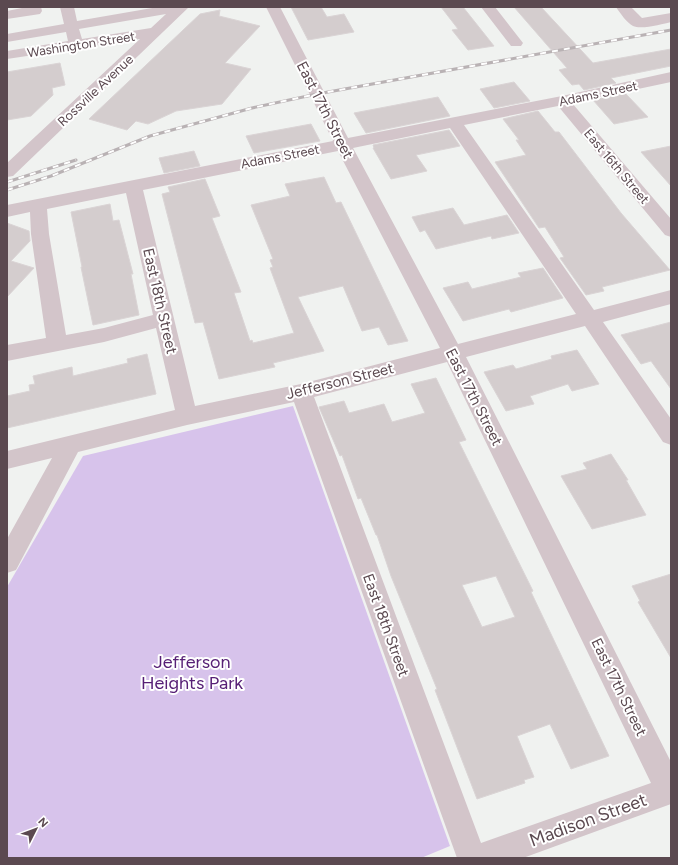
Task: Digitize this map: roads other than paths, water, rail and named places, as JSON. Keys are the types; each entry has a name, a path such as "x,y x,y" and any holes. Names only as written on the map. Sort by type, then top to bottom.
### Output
{"street":[{"path":"7,15 35,11 34,7"},
{"path":"67,7 76,44 108,45 114,51 115,70"},
{"name":"Washington Street","path":"7,38 183,7"},
{"name":"Rossville Avenue","path":"7,172 183,7"},
{"name":"East 17th Street","path":"273,7 342,144 452,352 671,790"},
{"path":"488,7 516,43"},
{"path":"623,7 638,22 658,21 671,17"},
{"path":"665,7 671,14"},
{"name":"Washington Street","path":"7,55 155,32"},
{"path":"665,78 671,92"},
{"name":"Adams Street","path":"7,211 562,101 665,78"},
{"name":"East 16th Street","path":"562,101 671,231"},
{"path":"454,122 671,436"},
{"name":"East 18th Street","path":"133,186 187,416"},
{"path":"38,205 40,234 58,344"},
{"name":"Jefferson Street","path":"7,460 187,416 301,392 588,317 671,297"},
{"path":"7,353 104,335 164,319"},
{"name":"East 18th Street","path":"301,392 472,858"},
{"path":"7,562 71,444"},
{"name":"Madison Street","path":"482,858 671,790"}],"railway":[{"path":"7,190 51,176 150,136 252,108 317,94 671,30"},
{"path":"7,182 76,160"}],"park label":[{"name":"Jefferson Heights Park","path":"192,672"}]}
